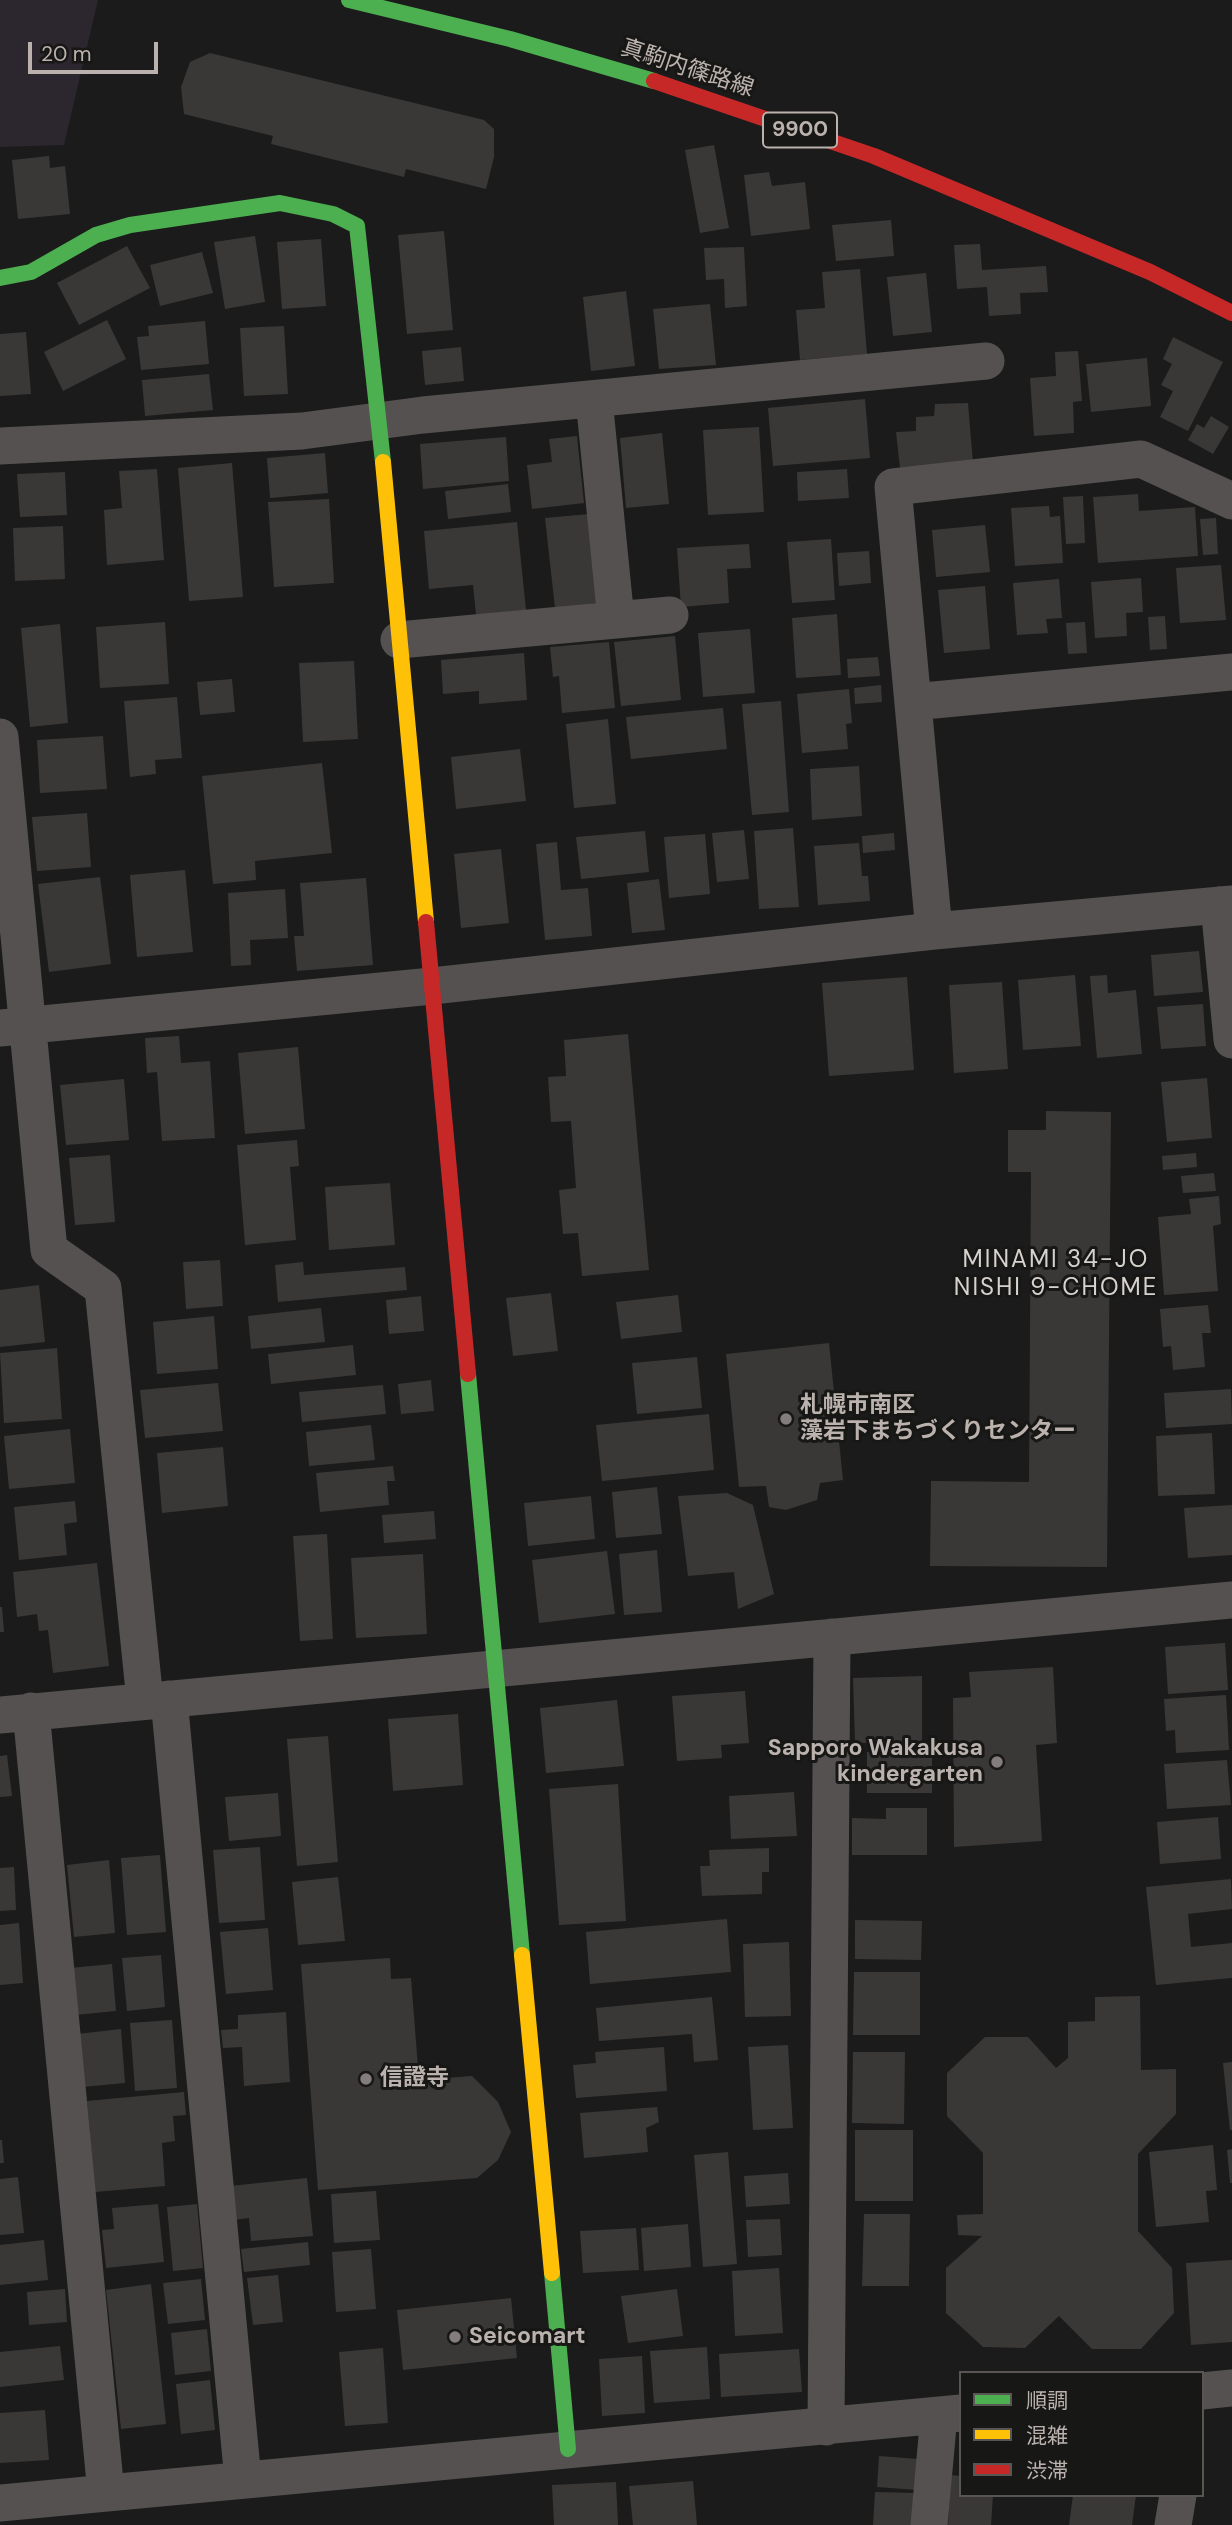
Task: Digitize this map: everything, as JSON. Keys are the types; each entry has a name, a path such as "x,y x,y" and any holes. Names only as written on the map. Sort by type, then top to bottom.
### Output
{"street":[{"name":"真駒内篠路線","path":"349,0 510,39 694,93 861,152 985,201 1150,272 1232,313"},
{"path":"0,278 31,272 96,235 130,225 281,203 333,214 357,226 379,421 568,2449"},
{"path":"0,446 302,431 986,360"},
{"path":"594,399 617,620"},
{"path":"934,931 893,488 1141,459 1232,502"},
{"path":"399,640 670,615"},
{"path":"913,702 1232,671"},
{"path":"0,737 13,1026 49,1250 103,1288 157,1700 243,2480"},
{"path":"13,1026 432,986 934,931 1226,905 1232,1040"},
{"path":"106,2493 15,1713 1232,1600"},
{"path":"826,2427 832,1637"},
{"path":"1204,2391 1232,2388"},
{"path":"0,2503 950,2414 929,2525"},
{"path":"1174,2525 1178,2497"}],"shaded area":[{"path":"0,0 98,0 64,145 0,147"}],"building":[{"path":"210,53 484,120 494,129 494,157 486,189 406,169 404,177 271,144 273,136 184,114 181,87 190,62"},
{"path":"714,145 729,228 700,233 685,150"},
{"path":"49,156 50,168 65,166 70,214 18,219 12,160"},
{"path":"769,172 772,186 805,182 810,229 751,236 744,175"},
{"path":"891,220 894,256 836,261 832,225"},
{"path":"444,231 453,330 407,334 398,235"},
{"path":"255,236 265,302 225,309 214,242"},
{"path":"321,239 326,306 282,309 277,242"},
{"path":"980,244 982,270 1046,266 1048,292 1020,293 1021,314 989,316 987,287 957,289 954,245"},
{"path":"127,246 150,288 79,325 57,283"},
{"path":"744,247 747,306 725,308 724,279 706,280 704,248"},
{"path":"202,252 213,293 160,306 150,265"},
{"path":"860,269 867,354 800,360 796,310 825,308 822,272"},
{"path":"926,273 932,332 893,336 887,277"},
{"path":"626,291 635,366 591,371 583,297"},
{"path":"710,304 716,365 659,369 653,309"},
{"path":"107,320 126,359 63,391 44,352"},
{"path":"205,321 209,364 141,370 137,337 149,336 148,326"},
{"path":"284,326 288,394 244,396 240,328"},
{"path":"26,332 31,394 0,396 0,334"},
{"path":"1173,337 1223,362 1188,431 1160,417 1173,391 1161,385 1172,364 1163,359"},
{"path":"461,347 464,381 425,385 422,351"},
{"path":"1078,351 1082,401 1073,402 1074,433 1034,436 1030,378 1056,376 1055,352"},
{"path":"1147,358 1151,406 1091,412 1086,364"},
{"path":"209,374 213,410 145,416 142,380"},
{"path":"865,399 870,458 773,466 768,408"},
{"path":"968,403 973,463 900,468 896,432 916,431 916,417 934,416 935,404"},
{"path":"1211,416 1229,427 1213,454 1188,440 1197,424 1204,428"},
{"path":"759,427 764,512 708,515 703,430"},
{"path":"662,433 669,504 626,508 620,438"},
{"path":"577,436 584,503 532,509 527,465 552,462 549,439"},
{"path":"506,437 509,481 423,489 420,444"},
{"path":"325,453 328,493 270,498 267,458"},
{"path":"232,463 243,597 189,601 178,468"},
{"path":"157,469 164,560 107,565 104,510 122,508 119,471"},
{"path":"847,469 849,498 798,501 797,472"},
{"path":"65,472 67,515 20,517 17,474"},
{"path":"508,484 511,512 448,519 445,491"},
{"path":"1138,494 1139,511 1195,507 1198,556 1098,563 1093,497"},
{"path":"1083,496 1085,543 1066,544 1063,497"},
{"path":"329,499 334,583 274,587 268,502"},
{"path":"1049,506 1050,517 1060,516 1063,563 1015,566 1011,508"},
{"path":"589,514 598,603 555,608 545,518"},
{"path":"1216,518 1218,554 1203,555 1200,519"},
{"path":"517,522 526,610 476,615 473,585 429,589 424,531"},
{"path":"985,525 990,572 936,577 932,530"},
{"path":"63,526 65,579 15,581 13,528"},
{"path":"831,539 835,600 792,603 787,542"},
{"path":"749,544 751,568 727,569 729,603 681,607 677,548"},
{"path":"869,551 871,583 839,586 837,553"},
{"path":"1221,565 1226,620 1180,623 1176,568"},
{"path":"1141,578 1143,612 1126,613 1127,636 1095,638 1091,582"},
{"path":"1059,579 1062,618 1046,619 1048,633 1017,635 1013,583"},
{"path":"985,586 990,649 944,653 938,590"},
{"path":"837,614 841,675 796,678 792,618"},
{"path":"1165,616 1167,649 1150,650 1148,617"},
{"path":"165,622 169,684 100,688 96,627"},
{"path":"1085,622 1087,653 1068,654 1066,623"},
{"path":"60,624 68,723 30,727 21,628"},
{"path":"750,629 755,693 703,697 698,633"},
{"path":"675,636 681,700 621,706 614,642"},
{"path":"609,642 615,708 562,713 559,676 553,677 550,647"},
{"path":"524,653 527,700 479,704 479,691 443,694 441,660"},
{"path":"878,657 880,676 848,678 847,659"},
{"path":"354,661 358,739 303,742 299,663"},
{"path":"232,679 235,712 200,715 197,682"},
{"path":"881,685 882,702 855,704 854,688"},
{"path":"849,689 852,723 846,724 848,749 802,753 797,694"},
{"path":"177,697 182,758 155,760 156,774 130,777 124,701"},
{"path":"781,701 789,812 752,815 742,704"},
{"path":"723,708 727,749 631,759 626,717"},
{"path":"608,719 616,804 574,808 566,724"},
{"path":"103,736 107,789 40,793 37,740"},
{"path":"520,749 526,801 456,809 451,757"},
{"path":"322,763 332,853 255,861 256,880 213,884 202,776"},
{"path":"859,766 862,816 812,820 810,769"},
{"path":"87,813 91,867 37,871 32,817"},
{"path":"793,828 799,907 759,909 754,831"},
{"path":"744,830 749,879 717,882 712,833"},
{"path":"645,831 649,872 581,879 576,837"},
{"path":"894,833 895,850 863,853 862,836"},
{"path":"705,834 710,894 669,898 664,837"},
{"path":"557,842 561,890 588,888 592,936 545,940 536,844"},
{"path":"859,843 862,876 868,876 870,901 818,905 814,846"},
{"path":"501,849 509,923 461,928 454,854"},
{"path":"185,870 193,952 137,957 130,875"},
{"path":"100,877 111,964 49,972 38,884"},
{"path":"366,878 373,965 297,971 294,936 304,936 300,883"},
{"path":"659,879 665,930 632,933 627,883"},
{"path":"285,889 288,938 250,940 251,965 231,966 228,893"},
{"path":"1199,951 1203,992 1154,996 1151,955"},
{"path":"1075,975 1081,1046 1023,1050 1018,980"},
{"path":"1107,975 1108,993 1136,990 1142,1054 1097,1058 1090,976"},
{"path":"907,977 914,1070 829,1076 822,983"},
{"path":"1002,982 1008,1069 954,1073 949,985"},
{"path":"1203,1004 1206,1046 1161,1049 1157,1007"},
{"path":"628,1034 649,1270 582,1276 578,1233 563,1234 559,1190 576,1188 571,1121 551,1122 548,1077 566,1076 564,1040"},
{"path":"179,1036 181,1063 210,1061 215,1138 162,1141 157,1072 147,1073 145,1038"},
{"path":"298,1047 305,1129 245,1134 238,1053"},
{"path":"1207,1078 1212,1138 1167,1142 1161,1082"},
{"path":"124,1079 129,1140 66,1145 60,1085"},
{"path":"1046,1111 1111,1112 1107,1567 930,1566 931,1481 1029,1482 1031,1172 1008,1172 1008,1130 1046,1130"},
{"path":"297,1140 299,1166 290,1167 296,1240 245,1245 237,1145"},
{"path":"1196,1153 1197,1167 1163,1170 1162,1156"},
{"path":"110,1155 115,1222 75,1225 69,1158"},
{"path":"1214,1173 1216,1191 1183,1193 1181,1176"},
{"path":"390,1183 395,1245 329,1250 325,1187"},
{"path":"1219,1196 1221,1224 1213,1226 1218,1291 1164,1295 1158,1217 1191,1214 1189,1199"},
{"path":"220,1260 223,1306 186,1309 183,1262"},
{"path":"303,1262 304,1275 405,1267 407,1290 278,1302 275,1265"},
{"path":"39,1285 45,1342 0,1347 0,1290"},
{"path":"551,1293 558,1351 513,1356 506,1298"},
{"path":"678,1295 682,1332 621,1339 616,1302"},
{"path":"421,1296 424,1331 389,1334 386,1300"},
{"path":"1208,1305 1211,1333 1202,1333 1205,1367 1173,1370 1171,1346 1163,1347 1160,1309"},
{"path":"321,1308 325,1342 251,1349 248,1316"},
{"path":"214,1316 218,1369 157,1374 153,1322"},
{"path":"829,1343 843,1480 820,1483 817,1500 786,1510 769,1507 766,1486 739,1487 726,1354"},
{"path":"353,1345 356,1375 271,1384 268,1354"},
{"path":"57,1348 62,1419 4,1423 0,1353"},
{"path":"697,1357 702,1408 637,1414 632,1363"},
{"path":"431,1380 434,1411 401,1414 398,1384"},
{"path":"218,1383 223,1431 145,1438 140,1390"},
{"path":"383,1385 386,1414 302,1422 299,1392"},
{"path":"1231,1389 1232,1424 1166,1428 1164,1393"},
{"path":"709,1414 714,1470 602,1481 596,1425"},
{"path":"371,1425 375,1460 309,1466 306,1432"},
{"path":"70,1429 75,1483 9,1489 4,1436"},
{"path":"1212,1433 1215,1494 1158,1496 1156,1436"},
{"path":"223,1447 228,1506 162,1513 157,1453"},
{"path":"393,1466 395,1481 387,1481 389,1505 320,1512 316,1473"},
{"path":"657,1487 662,1534 616,1538 612,1492"},
{"path":"727,1493 753,1505 774,1594 738,1609 734,1572 688,1576 678,1496"},
{"path":"591,1496 595,1539 528,1546 524,1503"},
{"path":"75,1501 77,1522 64,1524 67,1555 19,1560 14,1507"},
{"path":"1232,1505 1232,1555 1188,1558 1184,1508"},
{"path":"434,1511 436,1539 384,1543 382,1515"},
{"path":"327,1534 333,1639 300,1641 293,1536"},
{"path":"657,1550 662,1612 624,1615 619,1554"},
{"path":"607,1551 615,1614 539,1623 532,1560"},
{"path":"423,1554 427,1634 356,1638 351,1558"},
{"path":"97,1563 109,1666 53,1673 48,1630 39,1631 37,1614 17,1617 13,1572"},
{"path":"2,1607 4,1632 0,1632"},
{"path":"1225,1643 1228,1690 1168,1694 1165,1647"},
{"path":"1053,1667 1057,1743 1036,1745 1042,1841 954,1847 953,1698 971,1697 969,1672"},
{"path":"922,1676 922,1742 855,1743 853,1678"},
{"path":"745,1691 749,1743 721,1745 722,1758 677,1761 672,1696"},
{"path":"1226,1695 1229,1750 1176,1753 1175,1730 1166,1731 1164,1699"},
{"path":"617,1700 624,1766 546,1773 540,1708"},
{"path":"458,1714 463,1785 393,1791 388,1719"},
{"path":"328,1736 338,1862 297,1866 287,1739"},
{"path":"867,1752 932,1752 932,1793 867,1793"},
{"path":"7,1755 12,1796 0,1797 0,1756"},
{"path":"1227,1760 1231,1805 1167,1809 1164,1764"},
{"path":"618,1784 626,1921 559,1925 549,1789"},
{"path":"794,1792 797,1836 731,1839 729,1796"},
{"path":"278,1793 281,1836 229,1841 225,1797"},
{"path":"886,1808 927,1808 927,1855 852,1855 852,1818 886,1819"},
{"path":"1218,1817 1221,1859 1160,1864 1157,1822"},
{"path":"260,1847 265,1920 219,1923 213,1850"},
{"path":"769,1848 769,1872 762,1872 762,1894 702,1896 700,1866 710,1866 709,1850"},
{"path":"160,1855 166,1932 127,1935 121,1858"},
{"path":"109,1860 115,1933 74,1937 67,1865"},
{"path":"14,1867 16,1910 0,1911 0,1868"},
{"path":"338,1877 345,1941 298,1945 292,1882"},
{"path":"1231,1879 1232,1909 1188,1914 1191,1947 1232,1943 1232,1978 1156,1985 1146,1887"},
{"path":"727,1919 731,1972 590,1984 586,1932"},
{"path":"855,1920 922,1921 921,1960 855,1959"},
{"path":"19,1923 23,1983 0,1985 0,1925"},
{"path":"268,1928 273,1990 226,1994 220,1932"},
{"path":"789,1942 791,2016 745,2017 743,1944"},
{"path":"161,1955 165,2007 127,2011 122,1958"},
{"path":"390,1958 391,1979 411,1978 419,2080 472,2076 498,2102 511,2132 498,2160 477,2178 318,2190 301,1964"},
{"path":"112,1964 116,2011 75,2015 70,1968"},
{"path":"854,1972 920,1972 920,2035 853,2035"},
{"path":"1140,1996 1141,2070 1176,2069 1176,2114 1138,2154 1138,2231 1172,2268 1174,2313 1141,2349 1092,2349 1059,2316 1025,2348 983,2347 946,2313 946,2268 982,2236 958,2235 957,2215 983,2214 983,2153 947,2116 947,2073 985,2037 1028,2037 1056,2068 1068,2058 1068,2022 1095,2021 1095,1997"},
{"path":"712,1997 718,2060 694,2062 692,2034 599,2041 596,2008"},
{"path":"286,2012 290,2082 244,2086 242,2047 223,2048 221,2030 238,2029 238,2015"},
{"path":"172,2020 177,2088 135,2091 130,2023"},
{"path":"121,2029 125,2083 82,2087 77,2034"},
{"path":"788,2045 793,2128 753,2130 748,2047"},
{"path":"664,2047 667,2091 576,2098 573,2065 596,2063 595,2052"},
{"path":"853,2052 905,2052 904,2124 852,2123"},
{"path":"1232,2062 1232,2130 1230,2130 1223,2063"},
{"path":"184,2092 186,2115 173,2116 175,2141 162,2143 165,2186 95,2192 87,2101"},
{"path":"657,2107 659,2122 646,2128 648,2152 584,2158 580,2113"},
{"path":"855,2130 913,2130 913,2201 855,2201"},
{"path":"2,2140 4,2163 0,2163"},
{"path":"1213,2145 1217,2190 1206,2191 1209,2222 1156,2227 1149,2152"},
{"path":"1232,2149 1232,2183 1230,2183 1227,2150"},
{"path":"728,2152 737,2264 703,2267 694,2155"},
{"path":"788,2173 790,2204 746,2207 744,2176"},
{"path":"18,2177 24,2233 0,2235 0,2179"},
{"path":"307,2178 313,2236 251,2241 249,2218 233,2220 230,2186"},
{"path":"376,2191 380,2240 334,2243 331,2194"},
{"path":"158,2204 164,2262 106,2268 102,2230 114,2229 112,2208"},
{"path":"197,2204 203,2268 173,2271 167,2207"},
{"path":"864,2214 910,2214 909,2286 862,2286"},
{"path":"780,2219 782,2255 748,2257 746,2220"},
{"path":"688,2224 691,2267 644,2271 641,2228"},
{"path":"636,2228 639,2270 583,2273 580,2231"},
{"path":"44,2240 48,2280 0,2285 0,2245"},
{"path":"308,2242 310,2265 244,2272 241,2249"},
{"path":"371,2249 376,2309 336,2312 332,2252"},
{"path":"1232,2260 1232,2342 1191,2345 1186,2263"},
{"path":"779,2268 783,2333 735,2336 732,2271"},
{"path":"278,2275 283,2322 253,2325 247,2278"},
{"path":"201,2279 205,2320 168,2324 163,2283"},
{"path":"151,2284 166,2424 121,2429 106,2290"},
{"path":"65,2289 67,2322 29,2325 27,2292"},
{"path":"677,2289 683,2336 628,2343 621,2296"},
{"path":"511,2298 517,2358 403,2370 397,2310"},
{"path":"207,2329 211,2371 175,2375 171,2333"},
{"path":"60,2346 64,2380 0,2387 0,2352"},
{"path":"707,2347 710,2399 654,2403 650,2351"},
{"path":"383,2348 388,2423 345,2426 339,2352"},
{"path":"799,2349 802,2392 721,2397 719,2354"},
{"path":"642,2356 645,2413 602,2416 599,2359"},
{"path":"210,2380 215,2430 181,2434 176,2384"},
{"path":"45,2410 49,2460 0,2463 0,2413"},
{"path":"879,2456 918,2459 917,2490 877,2487"},
{"path":"951,2475 959,2476 959,2497 993,2497 991,2525 948,2525"},
{"path":"693,2481 697,2525 633,2525 629,2486"},
{"path":"616,2482 618,2525 554,2525 552,2485"},
{"path":"875,2492 916,2493 915,2525 873,2525"},
{"path":"1073,2497 1136,2497 1132,2525 1069,2525"}],"traffic: fast":[{"path":"349,0 510,39 654,81"},
{"path":"0,278 31,272 96,235 130,225 280,203 333,214 357,226 383,462"},
{"path":"468,1374 522,1955"},
{"path":"552,2273 568,2449"}],"traffic: slow":[{"path":"383,462 426,922"},
{"path":"522,1955 552,2273"}],"traffic: jam":[{"path":"654,81 874,156 1150,272 1232,313"},
{"path":"426,922 468,1374"}],"place":[{"name":"札幌市南区 藻岩下まちづくりセンター","path":"786,1419"},
{"name":"Sapporo Wakakusa kindergarten","path":"997,1762"},
{"name":"信證寺","path":"366,2079"},
{"name":"Seicomart","path":"455,2337"}],"district":[{"name":"MINAMI 34-JO NISHI 9-CHOME","path":"1056,1275"}]}
